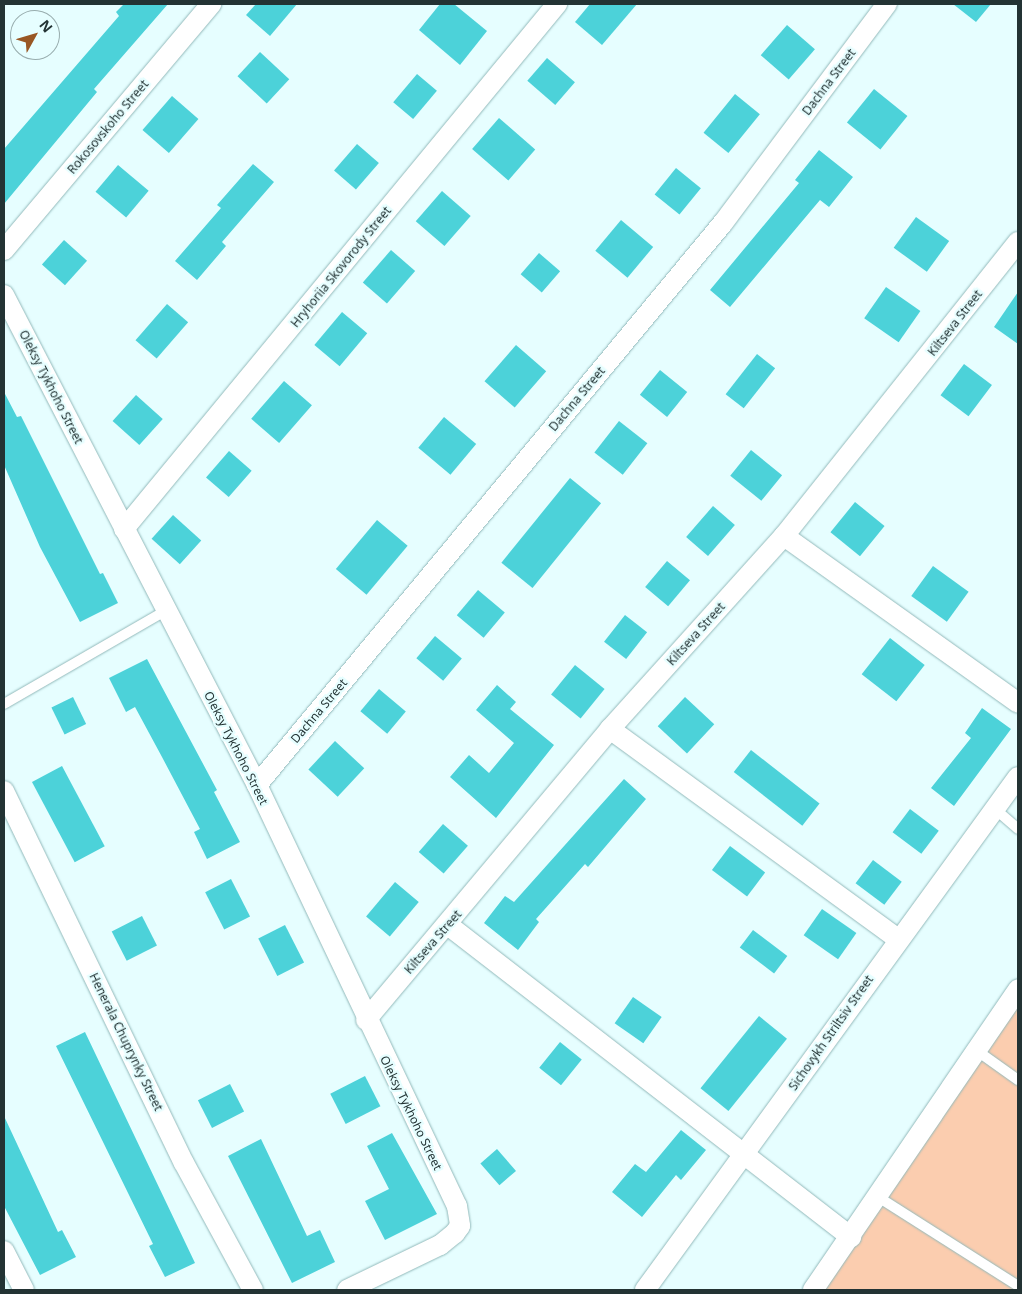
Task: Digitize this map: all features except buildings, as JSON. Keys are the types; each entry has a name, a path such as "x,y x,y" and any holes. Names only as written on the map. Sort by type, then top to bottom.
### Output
{"street":[{"name":"Rokosovskoho Street","path":"4,250 211,4"},
{"name":"Hryhoriia Skovorody Street","path":"124,529 557,4"},
{"name":"Dachna Street","path":"257,785 723,223 887,4"},
{"name":"Kiltseva Street","path":"366,1020 448,925 610,730 784,536 1018,242"},
{"name":"Oleksy Tykhoho Street","path":"4,296 165,612 257,785 366,1020 457,1206 460,1226 455,1233 440,1245 347,1290"},
{"path":"784,536 1018,703"},
{"path":"610,730 898,940"},
{"name":"Sichovykh Striltsiv Street","path":"645,1290 1018,777"},
{"name":"Henerala Chuprynky Street","path":"4,791 184,1163 253,1290"},
{"path":"448,925 851,1237"},
{"path":"813,1290 851,1237 1018,989"},
{"path":"4,1250 24,1290"}],"lane":[{"path":"4,704 165,612"},
{"path":"994,808 1018,828"},
{"path":"976,1050 1018,1080"},
{"path":"878,1197 1018,1286"}],"shaded area":[{"path":"1018,1001 1018,1290 822,1290"}]}
